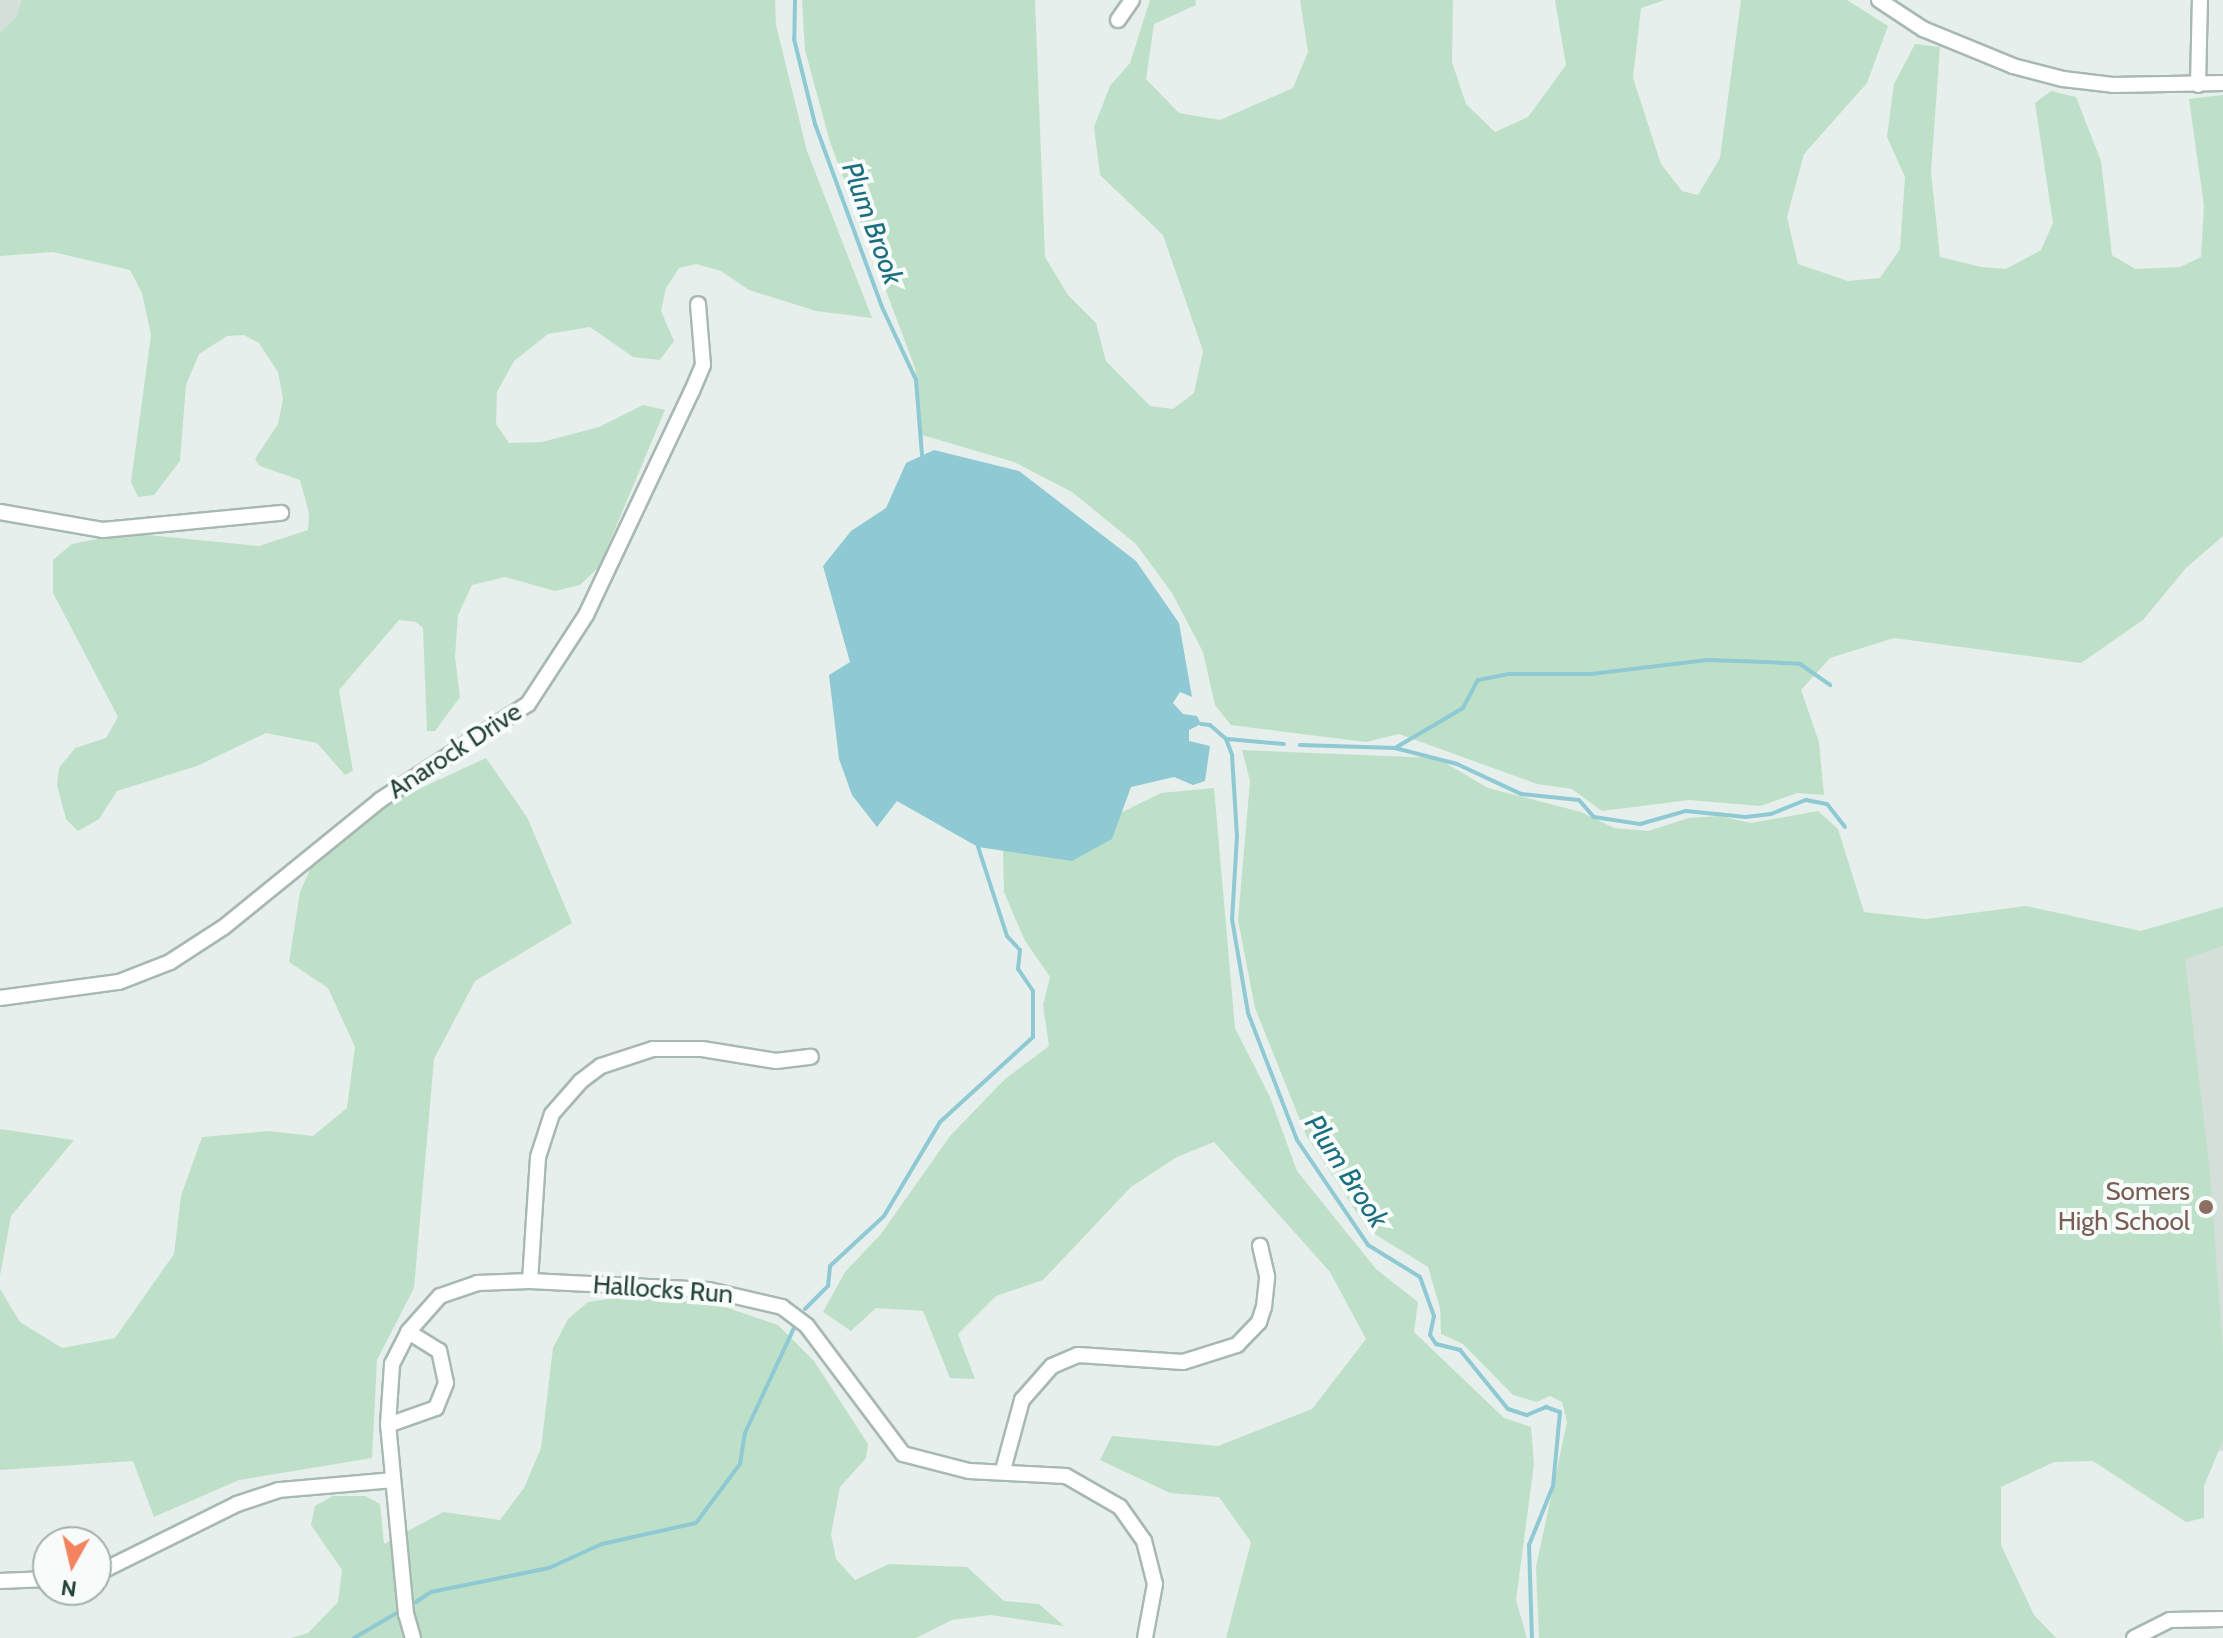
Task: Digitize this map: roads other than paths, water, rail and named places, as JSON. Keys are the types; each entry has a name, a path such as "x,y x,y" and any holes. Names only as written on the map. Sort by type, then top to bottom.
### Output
{"street":[{"path":"1118,20 1132,0"},
{"path":"1879,0 1923,29 2013,66 2113,85 2223,83"},
{"path":"2198,85 2200,0"},
{"name":"Anarock Drive","path":"0,998 119,982 170,962 224,927 380,800 528,704 586,615 692,391 703,365 698,304"},
{"path":"0,512 103,530 281,513"},
{"path":"530,1281 538,1157 552,1114 581,1081 601,1066 653,1049 702,1049 776,1061 811,1057"},
{"path":"1003,1470 1022,1400 1041,1373 1060,1362 1078,1355 1114,1354 1183,1362 1237,1345 1259,1322 1264,1307 1267,1276 1260,1246"},
{"name":"Hallocks Run","path":"413,1638 406,1614 388,1425 388,1381 408,1332 428,1306 455,1289 477,1283 530,1281 709,1290 782,1307 807,1326 903,1454 956,1469 1066,1476 1105,1495 1130,1519 1144,1541 1155,1584 1145,1638"},
{"path":"388,1425 436,1408 446,1383 439,1351 408,1332"},
{"path":"112,1566 237,1504 279,1490 393,1480"},
{"path":"0,1581 32,1580"},
{"path":"2134,1638 2170,1620 2223,1619"}],"water":[{"path":"934,450 1019,471 1136,561 1179,623 1192,697 1180,692 1173,703 1183,714 1197,716 1201,724 1189,730 1189,741 1210,746 1205,781 1193,785 1174,777 1131,787 1112,839 1072,861 978,847 897,801 877,827 852,795 839,759 829,675 850,662 823,566 851,531 886,508 906,463"}],"waterway":[{"name":"Plum Brook","path":"795,0 794,39 815,124 882,307 916,380 922,455"},
{"path":"1300,745 1395,748 1463,708 1478,680 1509,674 1591,674 1707,660 1766,662 1800,664 1830,685"},
{"name":"Plum Brook","path":"1201,724 1210,725 1226,739 1232,755 1237,836 1232,919 1248,1013 1297,1140 1368,1245 1420,1277 1434,1316 1430,1335 1436,1344 1460,1350 1508,1409 1527,1415 1546,1407 1560,1412 1553,1486 1529,1545 1532,1638"},
{"path":"1227,739 1284,744"},
{"path":"1395,748 1457,764 1521,794 1579,800 1594,817 1640,824 1686,811 1746,817 1771,814 1806,800 1827,804 1845,827"},
{"path":"805,1309 828,1286 830,1266 884,1216 940,1122 1033,1037 1033,991 1018,969 1020,950 1007,936 978,847"},
{"path":"416,1602 431,1592 549,1568 602,1544 696,1523 740,1464 745,1433 794,1328"},
{"path":"354,1638 395,1614"}],"place":[{"name":"Somers High School","path":"2206,1207"}]}
